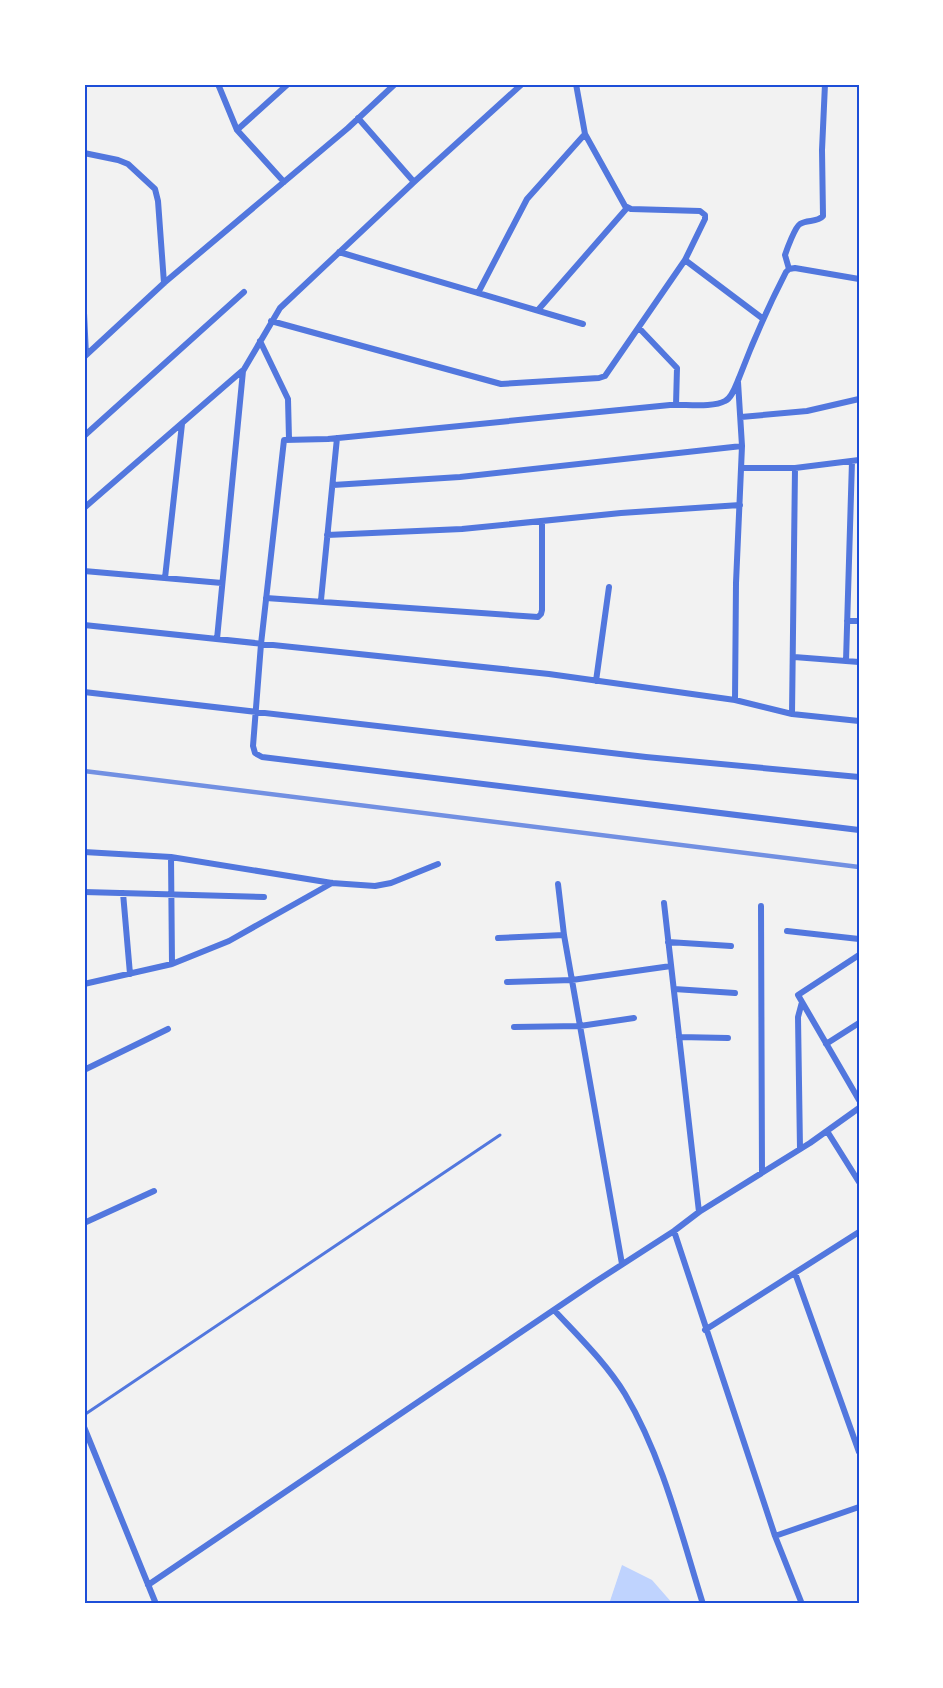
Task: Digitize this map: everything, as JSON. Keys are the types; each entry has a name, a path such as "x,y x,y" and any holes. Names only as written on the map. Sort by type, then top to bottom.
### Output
{"street":[{"path":"218,84 237,130 284,182"},
{"path":"237,130 288,84"},
{"path":"85,356 164,283 284,182 395,84"},
{"path":"84,508 243,370 280,308 522,84"},
{"path":"576,84 585,134 627,208"},
{"path":"825,84 822,150 823,216 819,220 798,226 785,255 789,269 762,318 738,382 729,398 724,402 337,438 284,440 254,711 253,746 255,753 262,757 859,830"},
{"path":"358,118 414,182"},
{"path":"478,293 527,199 585,134"},
{"path":"84,153 123,161 155,189 158,194 164,283"},
{"path":"271,321 501,384 599,378 605,376 685,260 705,219 703,212 627,208"},
{"path":"538,310 627,208"},
{"path":"339,252 583,324"},
{"path":"685,260 762,318"},
{"path":"789,269 859,279"},
{"path":"84,436 244,292"},
{"path":"84,313 85,356"},
{"path":"639,328 677,368 676,405"},
{"path":"260,341 288,399 289,439"},
{"path":"217,639 243,370"},
{"path":"735,700 736,583 742,468 738,382"},
{"path":"741,417 807,411 859,399"},
{"path":"165,578 182,423"},
{"path":"321,600 337,438"},
{"path":"333,485 460,477 742,446"},
{"path":"742,468 795,468 856,460 846,661"},
{"path":"792,714 795,468"},
{"path":"327,535 462,529 621,513 740,505"},
{"path":"266,598 538,616 542,610 542,521"},
{"path":"84,571 222,584"},
{"path":"596,681 609,587"},
{"path":"847,621 859,621"},
{"path":"84,625 596,681 735,700 792,714 859,721"},
{"path":"794,657 859,662"},
{"path":"84,692 646,757 859,777"},
{"path":"84,852 171,857 332,882 384,885 438,864"},
{"path":"171,857 172,964"},
{"path":"84,984 172,964 229,941 332,882"},
{"path":"558,884 564,935 622,1264"},
{"path":"84,892 264,897"},
{"path":"123,893 130,974"},
{"path":"664,903 699,1212"},
{"path":"761,906 762,1172"},
{"path":"787,931 859,939"},
{"path":"498,938 564,935"},
{"path":"668,942 731,946"},
{"path":"859,955 799,993 801,1002 859,1100"},
{"path":"507,982 572,980 671,966"},
{"path":"674,989 735,993"},
{"path":"800,1149 798,1017 801,1002"},
{"path":"514,1027 580,1026 634,1018"},
{"path":"826,1044 859,1023"},
{"path":"84,1071 168,1029"},
{"path":"679,1037 728,1038"},
{"path":"148,1585 699,1212 800,1149 859,1108"},
{"path":"827,1131 859,1182"},
{"path":"84,1223 154,1191"},
{"path":"674,1231 775,1536 802,1604"},
{"path":"705,1330 859,1232"},
{"path":"795,1273 859,1452"},
{"path":"554,1310 602,1361 625,1395 662,1476 703,1604"},
{"path":"84,1427 156,1604"},
{"path":"775,1536 859,1507"}],"lane":[{"path":"84,1415 500,1135"}],"water":[{"path":"622,1565 652,1580 673,1604 609,1604"}],"railway":[{"path":"84,771 859,867"}]}
